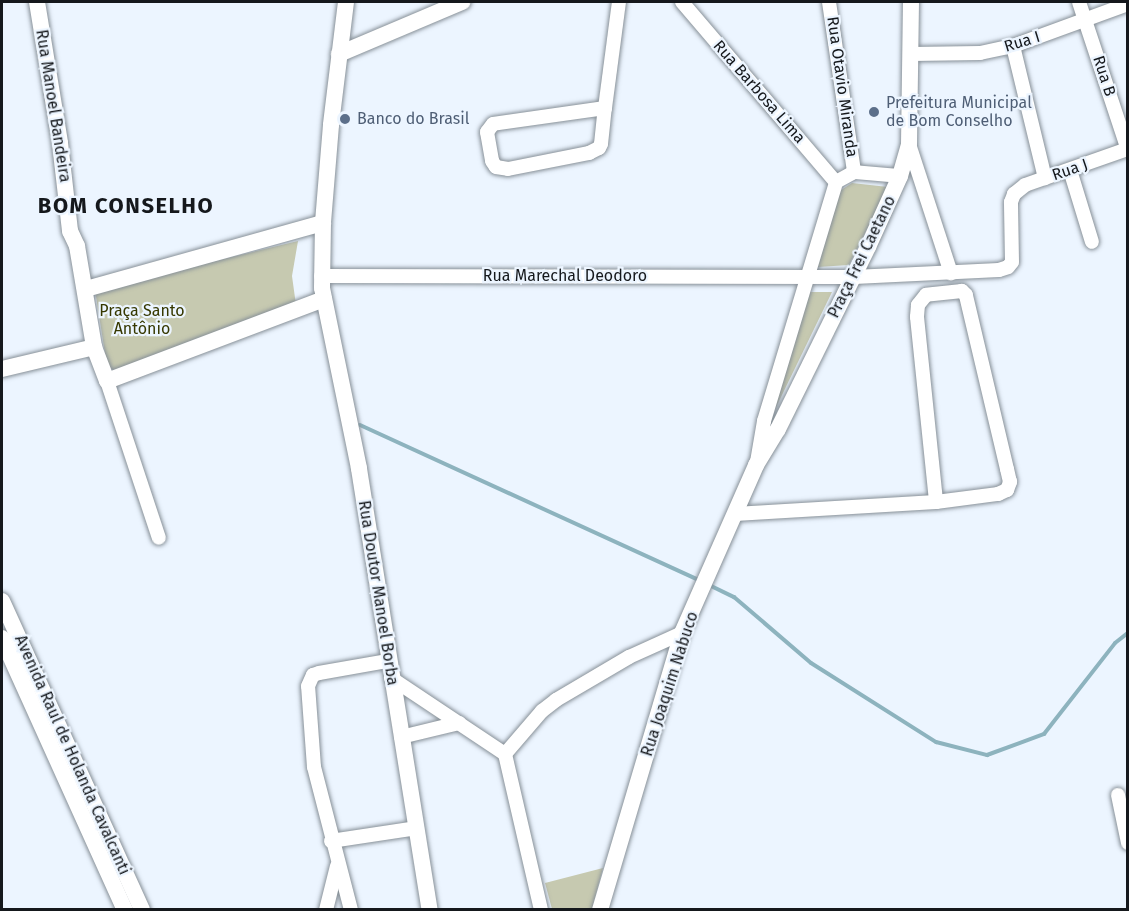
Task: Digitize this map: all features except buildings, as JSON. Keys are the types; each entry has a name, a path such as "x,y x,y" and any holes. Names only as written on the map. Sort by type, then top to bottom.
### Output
{"street":[{"name":"Rua Manoel Bandeira","path":"37,2 60,143 70,231 77,246 86,289 94,347 107,381"},
{"name":"Rua Manoel Bandeira","path":"46,2 81,230 77,246"},
{"name":"Rua Doutor Manoel Borba","path":"346,2 323,223 321,276 359,469 388,661 430,909"},
{"path":"339,54 462,2"},
{"path":"605,108 493,124 487,132 492,161 496,167 508,169 594,151 601,144 619,2"},
{"name":"Rua Barbosa Lima","path":"682,2 836,182"},
{"name":"Rua Otavio Miranda","path":"830,2 854,172"},
{"path":"900,176 909,144 912,54 910,2"},
{"name":"Rua B","path":"1079,2 1127,149"},
{"name":"Rua I","path":"912,54 980,53 1013,46 1126,6"},
{"path":"1013,46 1045,178"},
{"path":"909,144 955,273 959,291"},
{"name":"Rua J","path":"1014,194 1025,185 1127,149"},
{"path":"1070,170 1092,242"},
{"path":"756,465 764,421 836,182 854,172"},
{"name":"Praça Frei Caetano","path":"756,465 778,429 854,277 900,176 854,172"},
{"name":"Rua Marechal Deodoro","path":"321,276 854,277 999,270 1010,265 1014,194"},
{"path":"86,289 323,223"},
{"path":"735,514 936,502 998,494 1010,486 966,295 959,291 926,295 920,301 917,317 936,502"},
{"path":"159,538 107,381 324,299"},
{"path":"2,369 94,347"},
{"name":"Rua Joaquim Nabuco","path":"600,909 685,628 756,465"},
{"name":"Avenida Raul de Holanda Cavalcanti","path":"2,600 125,909"},
{"path":"505,754 542,711 556,700 629,657 685,628"},
{"name":"Avenida Raul de Holanda Cavalcanti","path":"2,639 47,716 142,909"},
{"path":"351,909 331,841 314,767 309,725 310,680 319,673 388,661"},
{"path":"391,678 505,754 541,909"},
{"path":"401,737 459,723"},
{"path":"1118,795 1128,843"},
{"path":"331,841 417,828"},
{"path":"326,909 337,864"}],"green space":[{"path":"852,183 888,187 849,265 818,267 838,192"},
{"name":"Praça Santo Antônio","path":"298,241 292,276 296,305 119,373 107,366 95,290"},
{"path":"810,292 832,292 763,434"},
{"path":"603,868 592,909 552,909 545,883"}],"waterway":[{"path":"360,425 700,581"},
{"path":"707,584 734,597 811,663 936,742 987,755 1044,734 1115,643 1128,633"}],"place":[{"name":"Prefeitura Municipal de Bom Conselho","path":"874,112"},
{"name":"Banco do Brasil","path":"345,119"}],"district":[{"name":"BOM CONSELHO","path":"126,206"}]}
